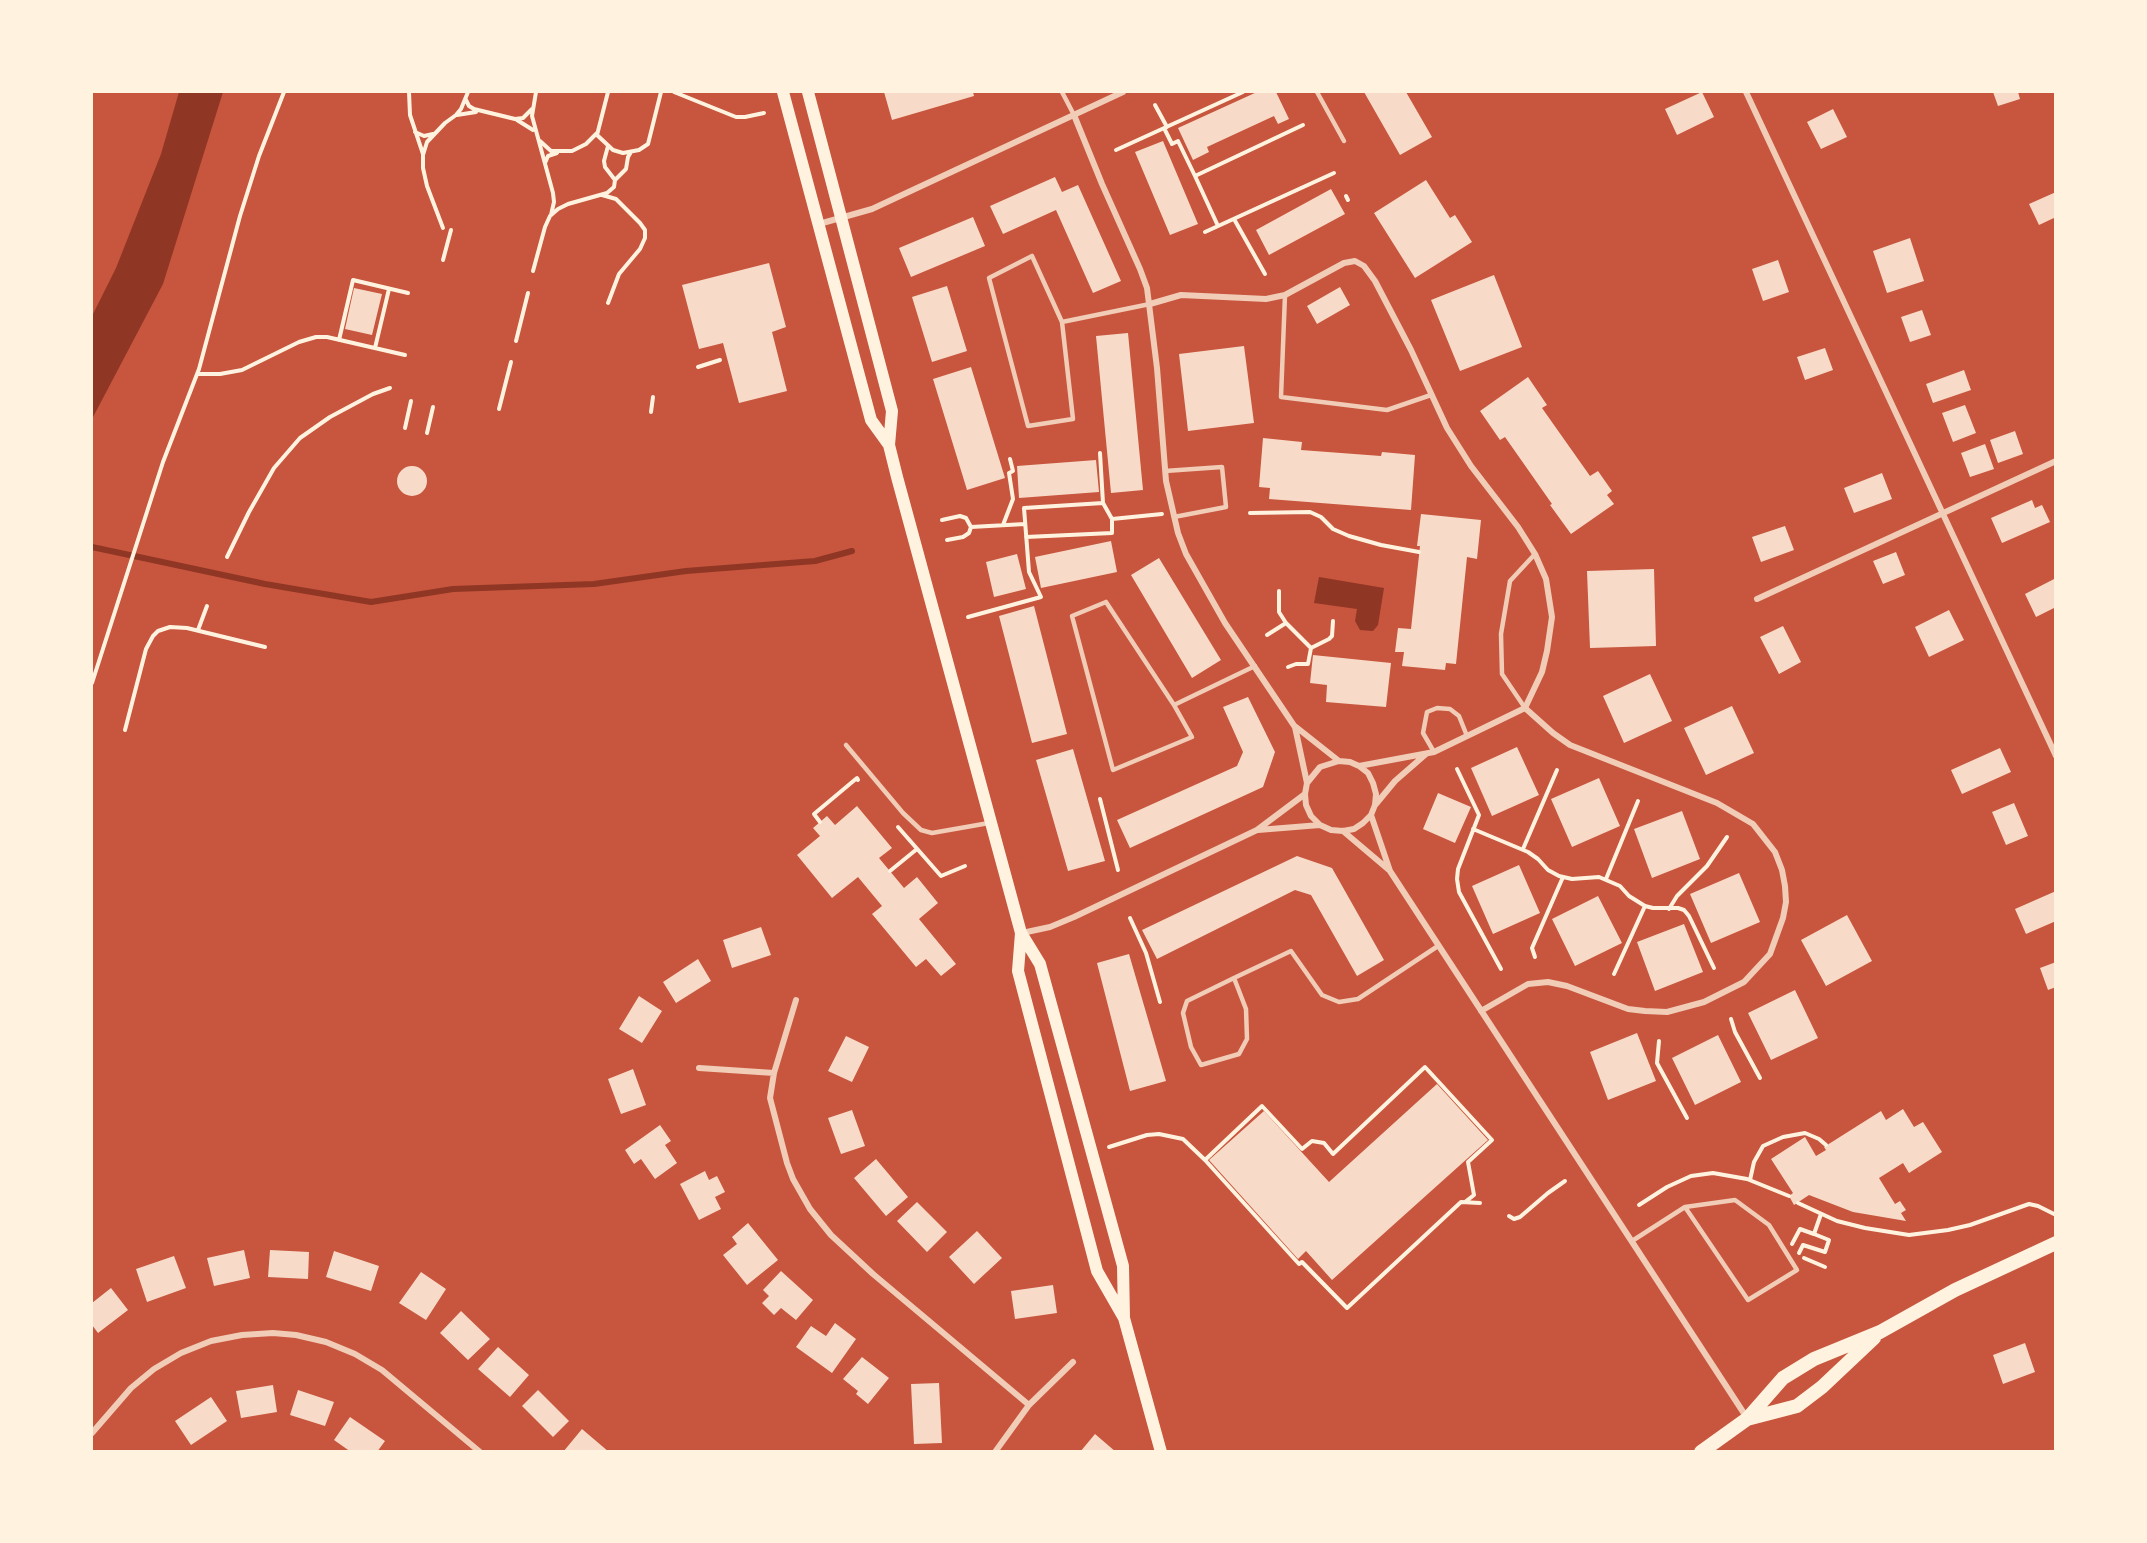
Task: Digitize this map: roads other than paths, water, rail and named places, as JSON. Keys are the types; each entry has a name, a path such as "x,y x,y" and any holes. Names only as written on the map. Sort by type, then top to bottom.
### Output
{"main road":[{"path":"783,92 871,420 889,445"},
{"path":"808,92 892,411 889,445 1021,933 1040,964 1123,1266 1124,1318 1161,1452"},
{"path":"1021,933 1018,971 1097,1271 1124,1318"},
{"path":"1701,1452 1747,1419 1783,1378 1814,1359 1880,1332 1955,1290 2055,1243"},
{"path":"1747,1419 1797,1406 1822,1387 1880,1332"}],"street":[{"path":"818,224 872,208 1124,92"},
{"path":"1746,92 2055,756"},
{"path":"1074,115 1140,269 1150,304 1165,471 1174,517 1186,554 1225,623 1295,727 1340,761 1359,766 1368,773 1376,794 1375,805 1371,815 1354,829 1331,830 1320,825 1311,816 1306,806 1307,783 1295,727"},
{"path":"1150,304 1181,296 1266,299 1285,295 1344,263 1355,261 1364,266 1375,281 1411,350 1447,428 1471,466 1518,527 1535,554 1546,579 1552,617 1542,672 1525,708 1430,753 1395,781 1375,805"},
{"path":"1757,599 2055,461"},
{"path":"1481,1011 1528,984 1548,982 1568,986 1628,1009 1667,1012 1704,1002 1744,982 1770,954 1783,918 1786,902 1782,870 1775,852 1753,824 1717,802 1570,744 1552,733 1525,708"},
{"path":"1359,766 1430,753"},
{"path":"1307,783 1320,767 1340,761"},
{"path":"1021,933 1050,927 1074,917 1257,830 1305,794"},
{"path":"1371,815 1390,871 1747,1419"},
{"path":"1257,830 1320,825"},
{"path":"1343,831 1390,871"},
{"path":"796,1000 774,1073 770,1098 787,1163 810,1209 831,1235 873,1274 1029,1405"},
{"path":"699,1068 774,1073"},
{"path":"92,1433 131,1388 154,1369 181,1353 211,1341 242,1335 273,1333 296,1335 327,1342 356,1354 382,1370 480,1452"},
{"path":"995,1452 1029,1405 1073,1362"}],"lane":[{"path":"1062,92 1074,115"},
{"path":"1317,92 1344,141"},
{"path":"1032,256 1062,322 1072,419 1028,426 989,278 1032,256"},
{"path":"1285,295 1281,397 1387,410 1431,395"},
{"path":"1062,322 1150,304"},
{"path":"1165,471 1222,467 1226,507 1174,517"},
{"path":"1525,708 1502,674 1501,634 1510,581 1535,554"},
{"path":"1106,602 1174,705 1192,737 1113,770 1072,616 1106,602"},
{"path":"1174,705 1255,666"},
{"path":"1430,753 1424,733 1427,712 1437,708 1450,709 1459,716 1467,736"},
{"path":"846,745 903,813 921,830 933,833 991,823"},
{"path":"1234,978 1246,1009 1247,1039 1239,1054 1201,1065 1191,1047 1183,1013 1187,1001 1234,978 1291,951 1322,995 1339,1002 1358,999 1438,946"},
{"path":"1632,1241 1685,1207 1735,1200 1769,1225 1797,1270 1748,1300 1685,1207"}],"waterway":[{"path":"92,547 265,584 371,602 453,589 594,584 686,571 815,561 852,551"}]}
